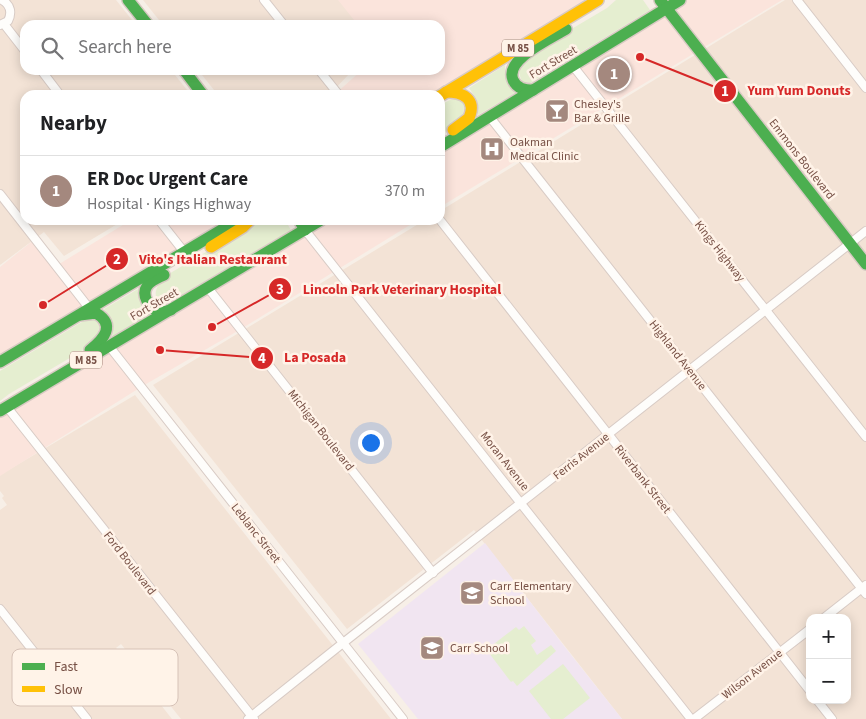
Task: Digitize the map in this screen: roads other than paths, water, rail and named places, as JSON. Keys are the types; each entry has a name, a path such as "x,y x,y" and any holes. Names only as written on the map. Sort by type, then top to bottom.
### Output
{"main road":[{"path":"128,0 144,20"},
{"path":"533,90 520,89 514,83 512,75 513,66 522,57 585,18 597,0"},
{"name":"M 85","path":"459,89 597,0"},
{"name":"Fort Street","path":"445,144 573,66 663,4 680,0"},
{"name":"Emmons Boulevard","path":"663,4 866,264"},
{"path":"188,75 199,90"},
{"path":"445,93 459,89 470,102 471,114 463,123 445,135"},
{"path":"2,361 230,225"},
{"path":"172,310 160,312 152,308 148,303 145,292 149,284 245,225"},
{"name":"Fort Street","path":"4,409 208,288 302,225"},
{"path":"4,409 11,398 99,344 104,338 106,322 99,314 90,313 76,316"}],"street":[{"path":"264,0 280,20"},
{"path":"797,0 866,88"},
{"path":"8,2 11,11 10,16 2,25 20,45"},
{"name":"Kings Highway","path":"573,66 866,437"},
{"path":"44,75 57,90"},
{"path":"323,75 335,90"},
{"name":"Highland Avenue","path":"489,116 864,589"},
{"path":"0,194 20,220"},
{"path":"24,225 89,308"},
{"path":"163,225 185,253"},
{"name":"Moran Avenue","path":"302,225 693,719"},
{"name":"Riverbank Street","path":"444,225 806,686"},
{"name":"Ferris Avenue","path":"251,718 343,643 866,231"},
{"name":"Michigan Boulevard","path":"208,288 433,573"},
{"name":"Leblanc Street","path":"109,346 403,719"},
{"name":"Ford Boulevard","path":"4,409 251,718"},
{"path":"830,614 864,589"},
{"path":"0,609 32,649"},
{"name":"Wilson Avenue","path":"693,719 806,632"},
{"path":"820,704 832,719"},
{"path":"77,706 87,719"}],"place":[{"name":"Yum Yum Donuts","path":"640,57"},
{"name":"ER Doc Urgent Care","path":"614,74"},
{"name":"Chesley's Bar & Grille","path":"557,111"},
{"name":"Oakman Medical Clinic","path":"492,149"},
{"name":"Vito's Italian Restaurant","path":"43,305"},
{"name":"Lincoln Park Veterinary Hospital","path":"212,327"},
{"name":"La Posada","path":"160,350"},
{"name":"Carr Elementary School","path":"472,593"},
{"name":"Carr School","path":"432,648"}]}
